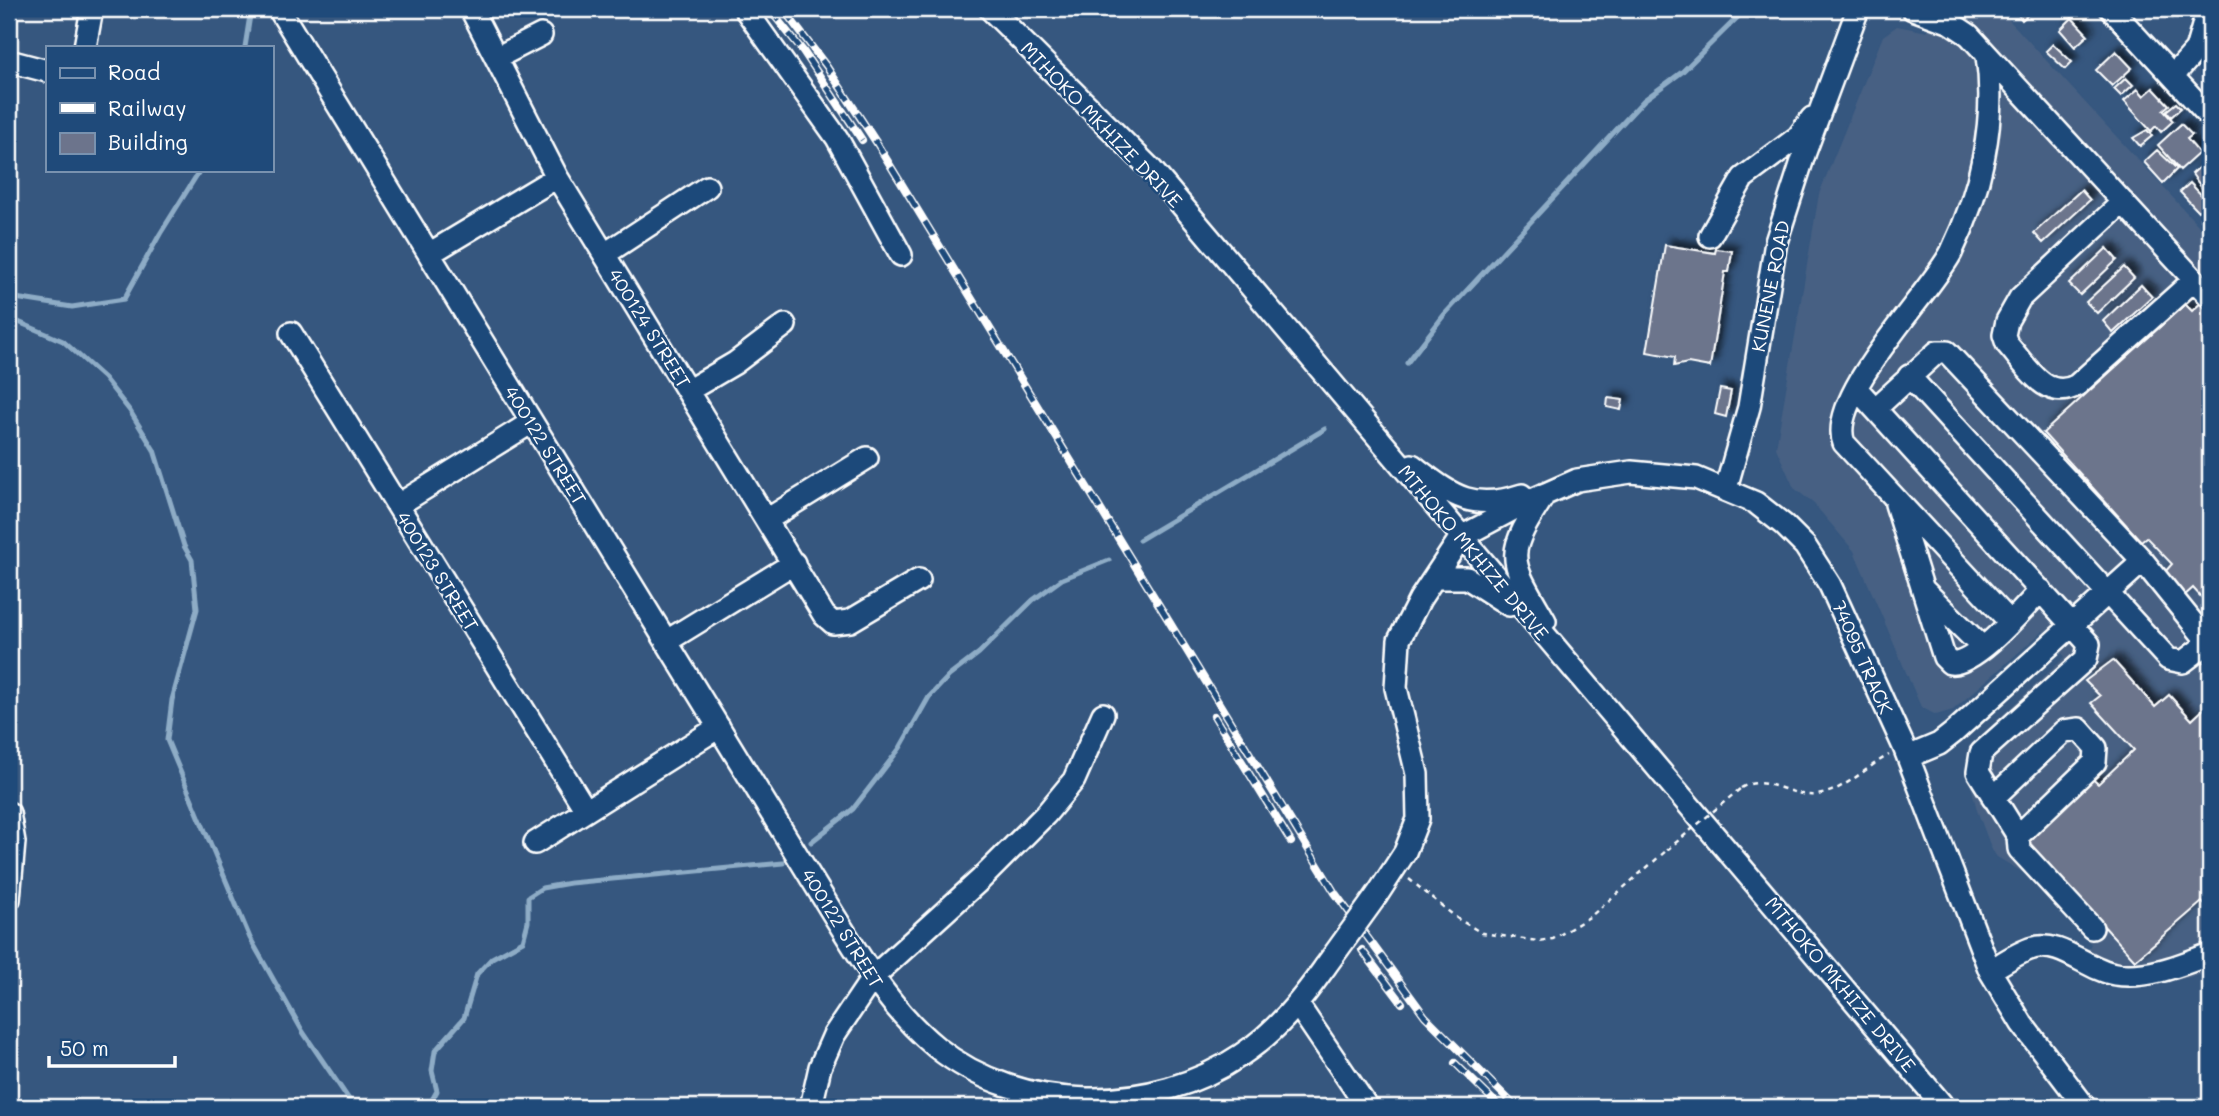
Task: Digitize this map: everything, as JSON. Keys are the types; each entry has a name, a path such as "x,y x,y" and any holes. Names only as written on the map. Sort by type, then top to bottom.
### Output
{"street":[{"path":"85,46 92,9"},
{"name":"400122 STREET","path":"279,9 873,977 910,1023 938,1048 968,1067 1023,1089 1099,1100 1169,1089 1209,1074 1241,1056 1298,1005 1377,895 1412,839 1419,802 1418,774 1396,688 1396,657 1399,640 1408,620 1461,537"},
{"name":"400124 STREET","path":"471,9 557,177 828,620 839,624 850,621 919,580"},
{"path":"745,9 837,138 901,254"},
{"name":"MTHOKO MKHIZE DRIVE","path":"990,9 1152,170 1944,1107"},
{"name":"KUNENE ROAD","path":"1726,488 1749,407 1776,242 1805,152 1828,96 1858,9"},
{"path":"1913,9 1951,23 1969,35 2210,297"},
{"path":"2111,9 2210,117"},
{"path":"2173,76 2196,50 2208,9"},
{"path":"496,58 541,34"},
{"path":"1987,56 1992,111 1974,195 1965,222 1932,282 1847,403 1840,434 1844,443 2010,622"},
{"path":"9,61 46,71"},
{"path":"1710,236 1744,178 1798,137 1828,96"},
{"path":"429,254 557,177"},
{"path":"605,254 706,187"},
{"path":"2123,202 2020,298 2007,320 2004,335 2007,344 2046,388 2058,392 2077,385 2194,279"},
{"path":"689,390 735,363 785,325"},
{"name":"400123 STREET","path":"291,333 586,809"},
{"path":"1875,409 1909,376 1937,352 1947,352 2143,561 2204,638 2204,646 2189,660 2177,663 2168,659 1909,376"},
{"path":"1856,388 2089,644 2086,659 1981,753 1978,772 2018,836 2019,849 2092,928"},
{"path":"398,505 532,422"},
{"path":"1383,442 1444,489 1469,502 1501,501 1577,480"},
{"path":"768,519 867,458"},
{"name":"74095 TRACK","path":"1461,537 1577,480 1604,474 1654,472 1696,478 1726,488 1756,503 1784,525 1805,547 1830,585 1906,752 1990,971 2022,1024 2085,1107"},
{"path":"1546,493 1521,531 1514,556 1521,580 1571,668"},
{"path":"1894,497 1944,657 1950,663 1964,661 1982,647 2041,590"},
{"path":"1906,752 1939,744 1953,733 2143,561"},
{"path":"667,641 794,563"},
{"path":"1434,578 1467,578 1533,623"},
{"path":"1922,588 1982,647"},
{"path":"811,1107 820,1067 834,1035 873,977 981,879 1046,814 1074,780 1103,714"},
{"path":"535,843 719,727"},
{"path":"1993,797 2064,731 2079,729 2096,748 2095,762 2018,836"},
{"path":"9,813 14,842 9,899"},
{"path":"1990,971 2035,947 2062,952 2096,969 2124,975 2180,966 2210,954"},
{"path":"1298,1005 1367,1107"}],"path":[{"path":"1395,867 1482,933 1538,941 1553,939 1591,916 1745,785 1769,784 1819,795 1906,752"}],"shaded area":[{"path":"1933,9 1999,9 2210,238 2208,974 2132,988 2102,984 2077,971 2091,944 2027,875 1997,857 1992,850 1977,810 1966,766 1978,738 2065,657 2043,631 1953,710 1936,715 1921,707 1854,551 1814,504 1794,488 1776,448 1819,194 1883,36 1897,26 1927,32"}],"building":[{"path":"2014,9 2029,9 2031,12 2022,20"},
{"path":"2150,9 2185,9 2183,16 2173,13 2172,18 2149,13"},
{"path":"2072,18 2088,35 2075,47 2060,30"},
{"path":"2053,44 2072,62 2065,69 2046,51"},
{"path":"2116,51 2132,68 2112,86 2096,70"},
{"path":"2126,78 2133,85 2121,96 2114,89"},
{"path":"2153,88 2169,105 2163,110 2173,121 2161,132 2156,126 2151,131 2124,101 2138,89 2144,96"},
{"path":"2176,103 2181,108 2171,117 2166,111"},
{"path":"2181,124 2192,135 2187,139 2199,153 2180,170 2158,145"},
{"path":"2147,130 2152,136 2140,146 2133,138"},
{"path":"2157,150 2177,169 2163,183 2144,162"},
{"path":"2210,159 2209,198 2192,174"},
{"path":"2190,183 2208,202 2198,211 2180,192"},
{"path":"2081,190 2090,200 2043,243 2034,233"},
{"path":"2210,209 2210,230 2200,218"},
{"path":"1665,245 1715,253 1716,249 1732,251 1729,272 1725,272 1710,367 1688,363 1674,366 1675,357 1647,352"},
{"path":"2107,248 2117,260 2080,295 2069,284"},
{"path":"2124,267 2134,278 2097,313 2086,302"},
{"path":"2141,285 2152,297 2113,333 2103,321"},
{"path":"2202,302 2210,311 2210,607 2193,588 2184,596 2164,573 2172,564 2146,537 2141,541 2043,433 2185,304 2192,311"},
{"path":"1720,389 1731,391 1726,417 1715,414"},
{"path":"1608,398 1623,400 1621,410 1607,407"},
{"path":"2113,660 2155,707 2169,695 2192,720 2210,703 2210,910 2202,902 2135,960 2021,836 2087,774 2098,784 2134,750 2091,703 2100,696 2085,681"}],"waterway":[{"path":"245,46 251,9"},
{"path":"1407,363 1444,315 1644,100 1682,72 1746,9"},
{"path":"9,297 72,307 124,299 199,172"},
{"path":"9,318 63,341 104,378 130,411 154,450 184,546 192,560 197,609 172,700 167,740 250,938 303,1032 354,1107"},
{"path":"1139,540 1325,429"},
{"path":"811,842 853,809 900,748 929,697 949,676 979,653 1033,600 1062,579 1109,560"},
{"path":"428,1107 437,1091 432,1071 435,1051 464,1018 477,974 492,958 523,941 528,922 528,897 542,888 570,883 783,863"}],"railway":[{"path":"769,9 803,51 862,140"},
{"path":"783,9 827,67 876,142 1335,893 1425,1016 1516,1107"},
{"path":"1214,716 1291,842"},
{"path":"1362,950 1402,1003"},
{"path":"1455,1063 1495,1102"}]}
